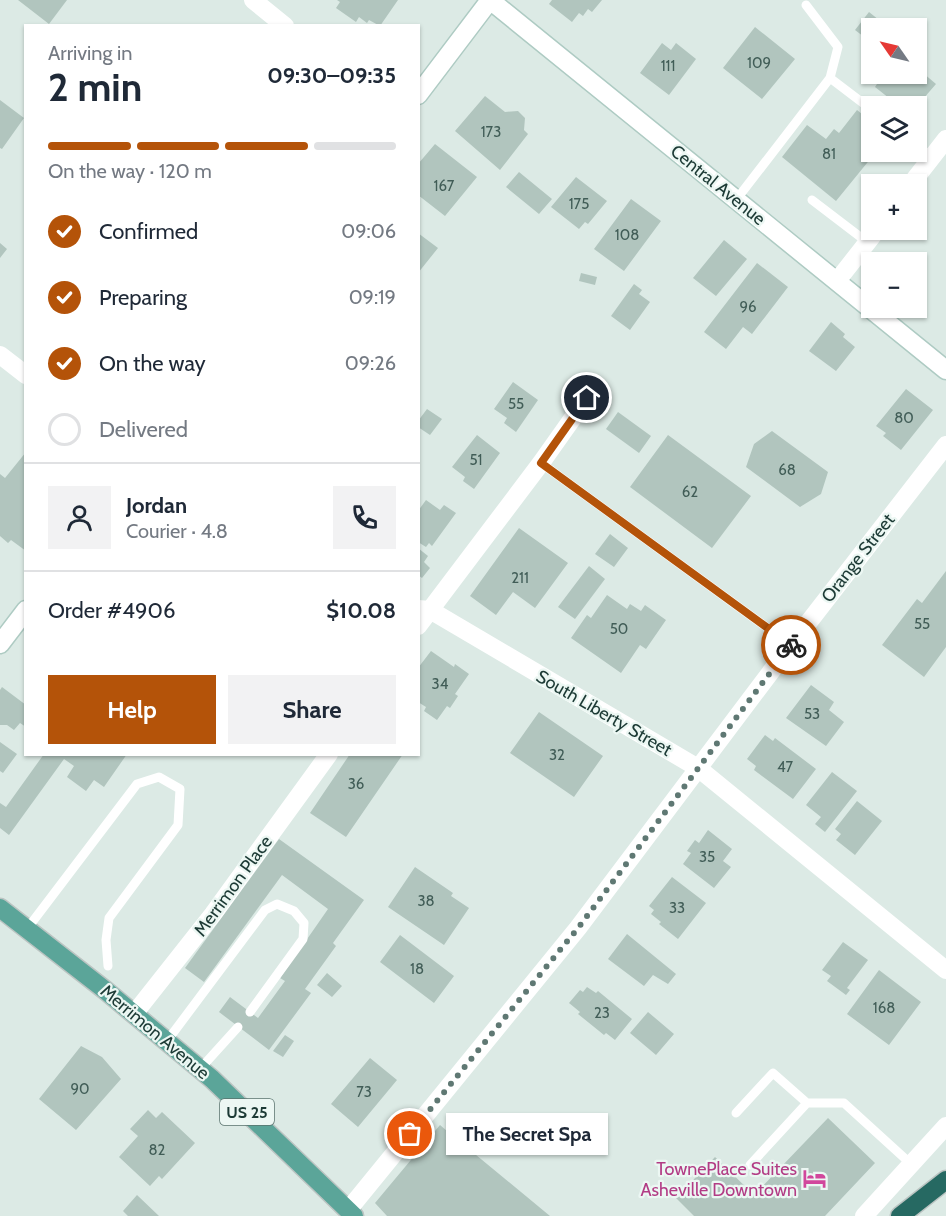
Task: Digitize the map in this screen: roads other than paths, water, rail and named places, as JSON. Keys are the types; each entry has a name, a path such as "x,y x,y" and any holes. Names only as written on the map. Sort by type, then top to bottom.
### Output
{"highway":[{"path":"900,1216 946,1180"}],"main road":[{"name":"Merrimon Avenue","path":"0,908 200,1069 352,1213"}],"street":[{"path":"253,0 283,24"},
{"path":"420,92 490,0"},
{"name":"Central Avenue","path":"490,0 946,370"},
{"path":"919,174 946,139"},
{"path":"837,281 869,240"},
{"path":"0,355 24,373"},
{"path":"424,610 541,463 587,398"},
{"name":"Orange Street","path":"352,1213 578,928 791,645 946,445"},
{"name":"South Liberty Street","path":"424,610 698,768 946,970"},
{"path":"0,644 24,613"},
{"name":"Merrimon Place","path":"134,1014 213,914 327,756"},
{"path":"864,1216 946,1126"}],"lane":[{"path":"736,200 830,78 838,47 806,5"},
{"path":"830,78 861,102"},
{"path":"927,153 932,157"},
{"path":"812,200 861,229"},
{"path":"541,463 791,645"},
{"path":"27,929 136,784 159,777 180,789 178,825 109,918 106,940 108,966"},
{"path":"167,1041 265,910 278,904 294,911 304,923 303,939 250,1012"},
{"path":"200,1069 238,1027"},
{"path":"736,1113 772,1073 807,1103 844,1103 911,1164"},
{"path":"750,1165 807,1103"}],"place":[{"name":"The Secret Spa","path":"410,1134"},
{"name":"TownePlace Suites Asheville Downtown","path":"815,1179"}]}
